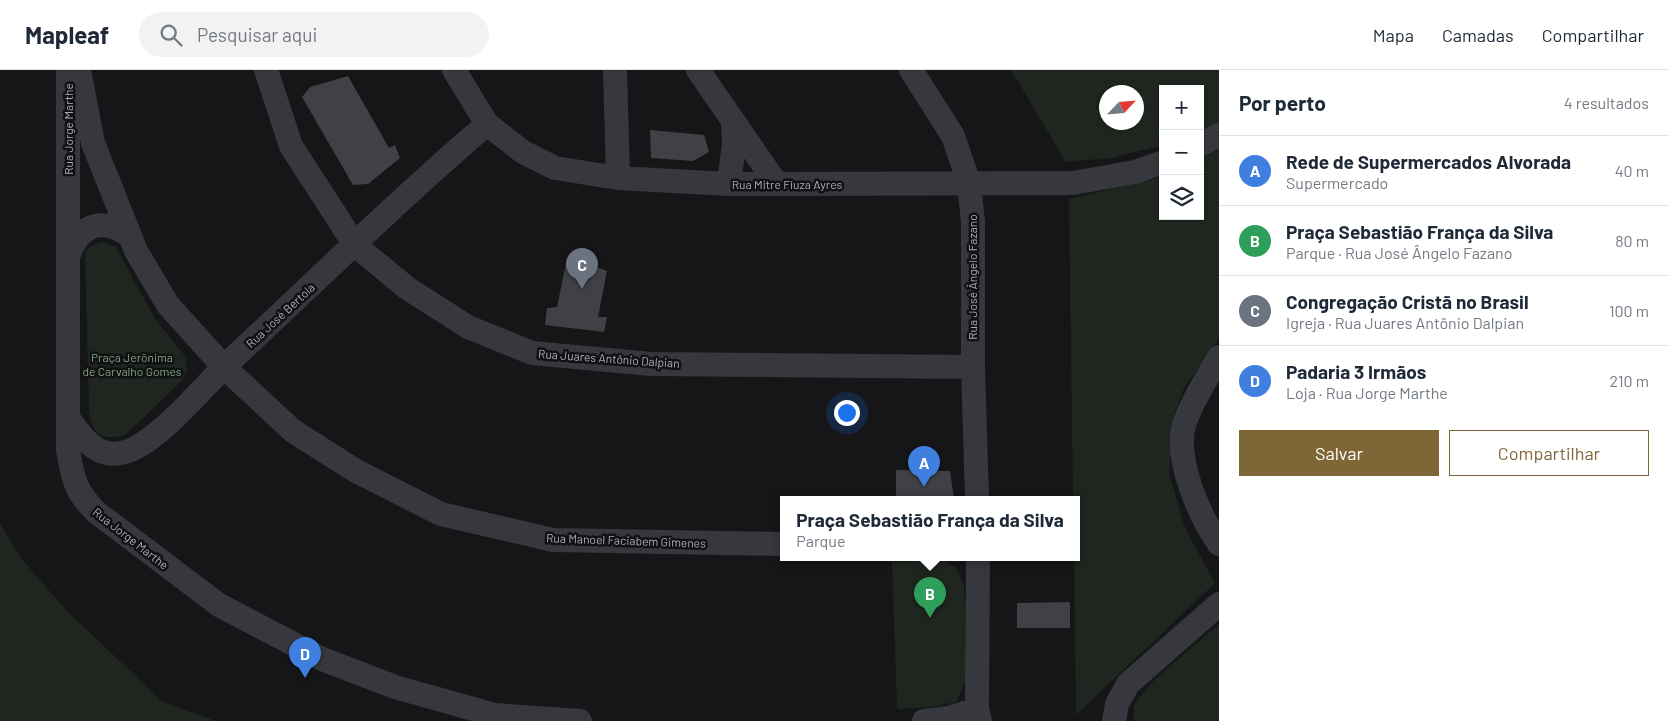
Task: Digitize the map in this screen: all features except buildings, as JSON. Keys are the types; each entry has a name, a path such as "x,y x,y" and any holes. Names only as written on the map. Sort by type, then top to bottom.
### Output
{"street":[{"name":"Rua Jorge Marthe","path":"68,70 68,450 72,477 82,497 96,512 219,605 322,659 395,687 495,714 580,721"},
{"name":"Rua Manoel Faciabem Gimenes","path":"79,70 93,143 128,234 168,304 224,368 293,431 356,471 441,514 553,540 780,544"},
{"name":"Rua Juares Antônio Dalpian","path":"266,70 291,146 355,245 407,288 468,327 532,352 651,364 973,367"},
{"name":"Rua Mitre Fiuza Ayres","path":"454,70 487,124 523,152 555,168 618,178 729,184 1073,183 1135,172 1159,163"},
{"path":"615,70 618,178"},
{"path":"698,70 776,183"},
{"name":"Rua José Ângelo Fazano","path":"912,70 953,136 969,183 973,222 973,367 977,496"},
{"path":"729,184 734,144 733,122"},
{"name":"Rua José Bertola","path":"68,418 89,444 105,454 121,453 145,444 355,245 487,124"},
{"path":"1204,143 1219,135"},
{"path":"68,258 76,238 91,228 110,225 128,234"},
{"path":"1219,358 1196,394 1184,424 1183,454 1192,492 1209,529 1219,544"},
{"path":"924,721 956,716 976,717 978,561"},
{"path":"1114,721 1117,704 1128,684 1219,604"}],"green space":[{"path":"1011,70 1219,70 1219,123 1204,131 1204,85 1159,85 1159,146 1111,158 1066,162"},
{"path":"1219,149 1219,337 1214,347 1184,388 1174,415 1169,473 1185,528 1215,583 1076,715 1074,561 1080,561 1080,496 1073,496 1069,199 1159,178 1159,220 1204,220 1204,157"},
{"name":"Praça Jerõnima de Carvalho Gomes","path":"105,242 116,247 155,319 185,356 187,369 182,381 125,435 117,437 104,436 96,431 89,411 85,252 92,245"},
{"path":"0,523 19,556 66,610 163,702 216,721 0,721"},
{"path":"946,561 956,568 964,586 968,676 956,702 932,707 897,709 892,562"},
{"path":"1219,624 1219,721 1133,721 1134,704 1156,678"}],"place":[{"name":"Congregação Cristã no Brasil","path":"582,289"},
{"name":"Rede de Supermercados Alvorada","path":"924,487"},
{"name":"Praça Sebastião França da Silva","path":"930,618"},
{"name":"Padaria 3 Irmãos","path":"305,678"}]}
